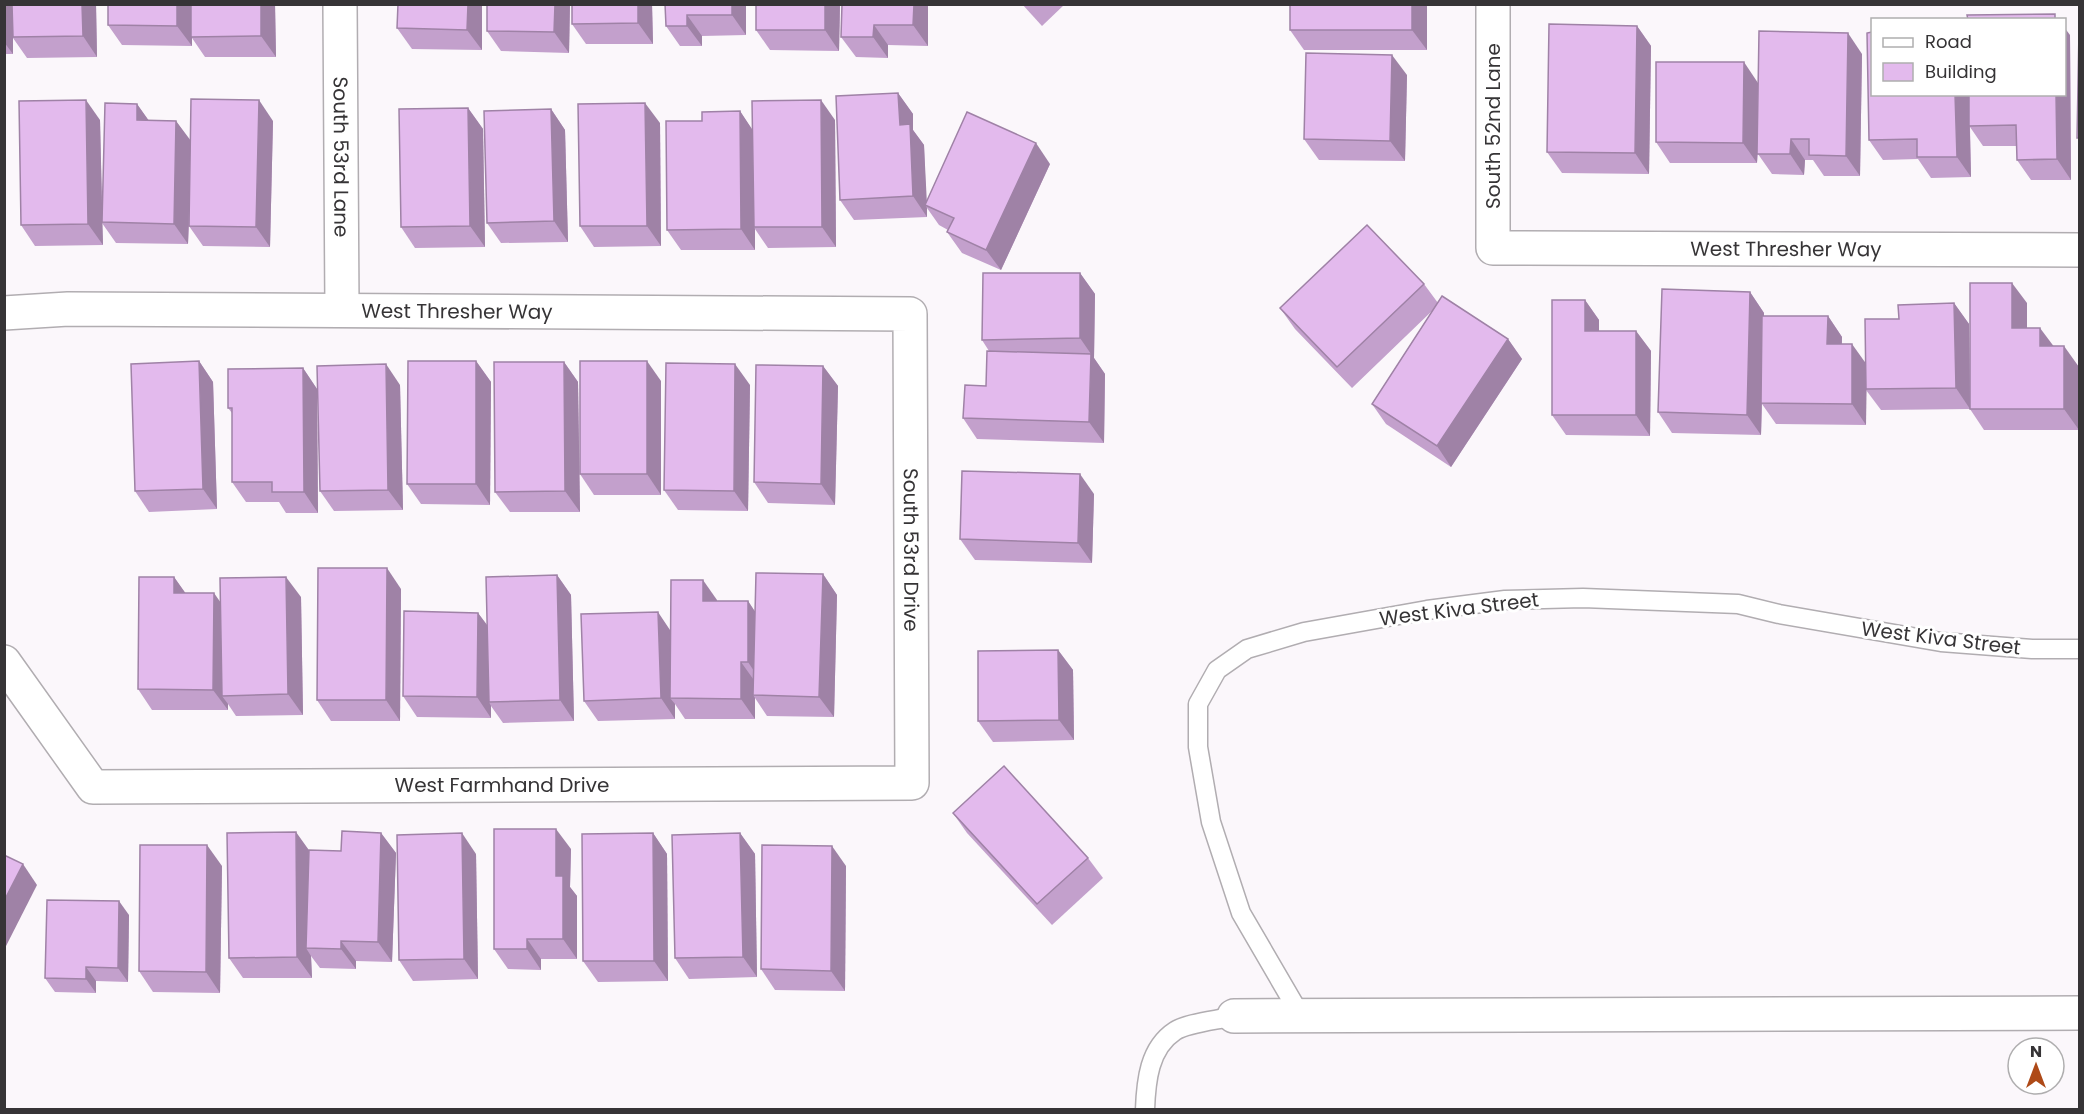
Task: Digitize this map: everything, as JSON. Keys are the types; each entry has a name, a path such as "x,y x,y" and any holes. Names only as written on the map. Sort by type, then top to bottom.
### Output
{"street":[{"name":"South 53rd Lane","path":"340,4 342,309"},
{"name":"South 52nd Lane","path":"1492,248 1493,4"},
{"name":"West Thresher Way","path":"1492,248 2079,250"},
{"name":"West Thresher Way","path":"4,313 68,309 342,309 910,314"},
{"name":"South 53rd Drive","path":"910,314 912,783"},
{"name":"West Farmhand Drive","path":"4,662 93,787 912,783"},
{"path":"1234,1016 2079,1012"}],"lane":[{"name":"West Kiva Street","path":"1301,1016 1241,913 1211,822 1198,747 1198,704 1217,670 1247,649 1304,632 1427,610 1505,600 1583,598 1738,604 1779,614 1941,642 2032,649 2079,649"},
{"path":"1145,1110 1146,1081 1155,1052 1176,1030 1234,1016"}],"building":[{"path":"12,4 82,4 83,36 13,37"},
{"path":"108,4 177,4 177,26 108,25"},
{"path":"191,4 261,4 261,36 191,37"},
{"path":"398,4 468,4 467,30 397,28"},
{"path":"487,4 555,4 554,32 487,31"},
{"path":"572,4 638,4 638,23 572,24"},
{"path":"665,4 732,4 732,15 687,15 687,26 666,26"},
{"path":"756,4 825,4 825,30 756,30"},
{"path":"842,4 914,4 913,25 874,25 873,37 841,37"},
{"path":"1290,4 1412,4 1412,30 1290,30"},
{"path":"2055,14 2055,18 1968,18 1967,15"},
{"path":"1549,24 1637,26 1635,153 1547,152"},
{"path":"2079,30 2079,138 2077,138"},
{"path":"1759,31 1848,33 1846,156 1809,155 1809,139 1791,139 1790,154 1757,154"},
{"path":"1871,32 1871,96 1955,96 1957,157 1917,157 1917,139 1869,140 1867,33"},
{"path":"1306,53 1392,55 1390,141 1304,139"},
{"path":"1656,62 1744,62 1743,143 1656,142"},
{"path":"898,93 900,125 910,124 913,196 840,200 836,96"},
{"path":"1969,96 2056,96 2057,159 2017,160 2016,125 1969,126"},
{"path":"191,99 259,100 256,227 189,226"},
{"path":"86,100 88,224 21,225 19,101"},
{"path":"821,100 822,227 754,227 752,101"},
{"path":"105,103 137,104 137,120 176,121 174,224 102,222"},
{"path":"645,103 647,226 580,226 578,104"},
{"path":"468,108 470,226 401,227 399,109"},
{"path":"551,109 554,221 487,223 484,111"},
{"path":"740,111 741,229 667,230 666,121 702,121 702,112"},
{"path":"967,112 1036,143 986,250 947,232 954,218 925,205"},
{"path":"1367,225 1424,284 1337,367 1280,308"},
{"path":"983,273 1080,273 1080,338 982,340"},
{"path":"1970,283 2012,283 2012,328 2040,328 2040,346 2064,346 2064,409 1970,409"},
{"path":"1662,289 1750,292 1747,415 1658,412"},
{"path":"1442,296 1508,339 1437,446 1372,404"},
{"path":"1552,300 1585,300 1585,331 1636,331 1636,415 1552,415"},
{"path":"1954,303 1956,388 1866,389 1865,319 1899,319 1898,305"},
{"path":"1762,316 1828,316 1827,344 1852,344 1852,404 1761,403"},
{"path":"987,351 1091,354 1089,422 963,418 965,385 986,386"},
{"path":"199,361 203,489 135,491 131,364"},
{"path":"408,361 476,361 476,484 407,484"},
{"path":"580,361 647,361 647,474 580,474"},
{"path":"494,362 564,362 565,491 495,492"},
{"path":"666,363 735,364 734,491 664,490"},
{"path":"386,364 388,490 320,491 317,366"},
{"path":"756,365 823,366 821,484 754,482"},
{"path":"303,368 304,492 272,492 272,482 232,482 232,408 228,408 228,369"},
{"path":"962,471 1080,474 1078,543 960,539"},
{"path":"318,568 387,568 386,700 317,700"},
{"path":"756,573 823,574 819,697 753,695"},
{"path":"557,575 560,700 489,702 486,577"},
{"path":"139,577 174,577 174,593 214,593 213,690 138,689"},
{"path":"286,577 288,694 222,696 220,578"},
{"path":"671,580 703,580 703,601 748,601 748,662 741,662 741,699 670,698"},
{"path":"404,611 478,613 477,697 403,696"},
{"path":"658,612 661,698 584,701 581,614"},
{"path":"1058,650 1059,720 978,721 978,651"},
{"path":"1004,766 1088,858 1037,904 953,813"},
{"path":"494,829 556,829 556,876 563,876 563,939 527,939 527,949 494,949"},
{"path":"342,831 381,833 378,942 341,941 341,949 306,948 309,850 341,851"},
{"path":"296,832 297,957 229,958 227,833"},
{"path":"462,833 464,959 399,960 397,835"},
{"path":"653,833 654,961 583,961 582,834"},
{"path":"740,833 743,957 675,958 672,835"},
{"path":"140,845 207,845 206,972 139,971"},
{"path":"762,845 832,846 831,971 761,969"},
{"path":"4,855 23,864 4,901"},
{"path":"47,900 119,901 118,968 86,967 86,979 45,978"}]}
